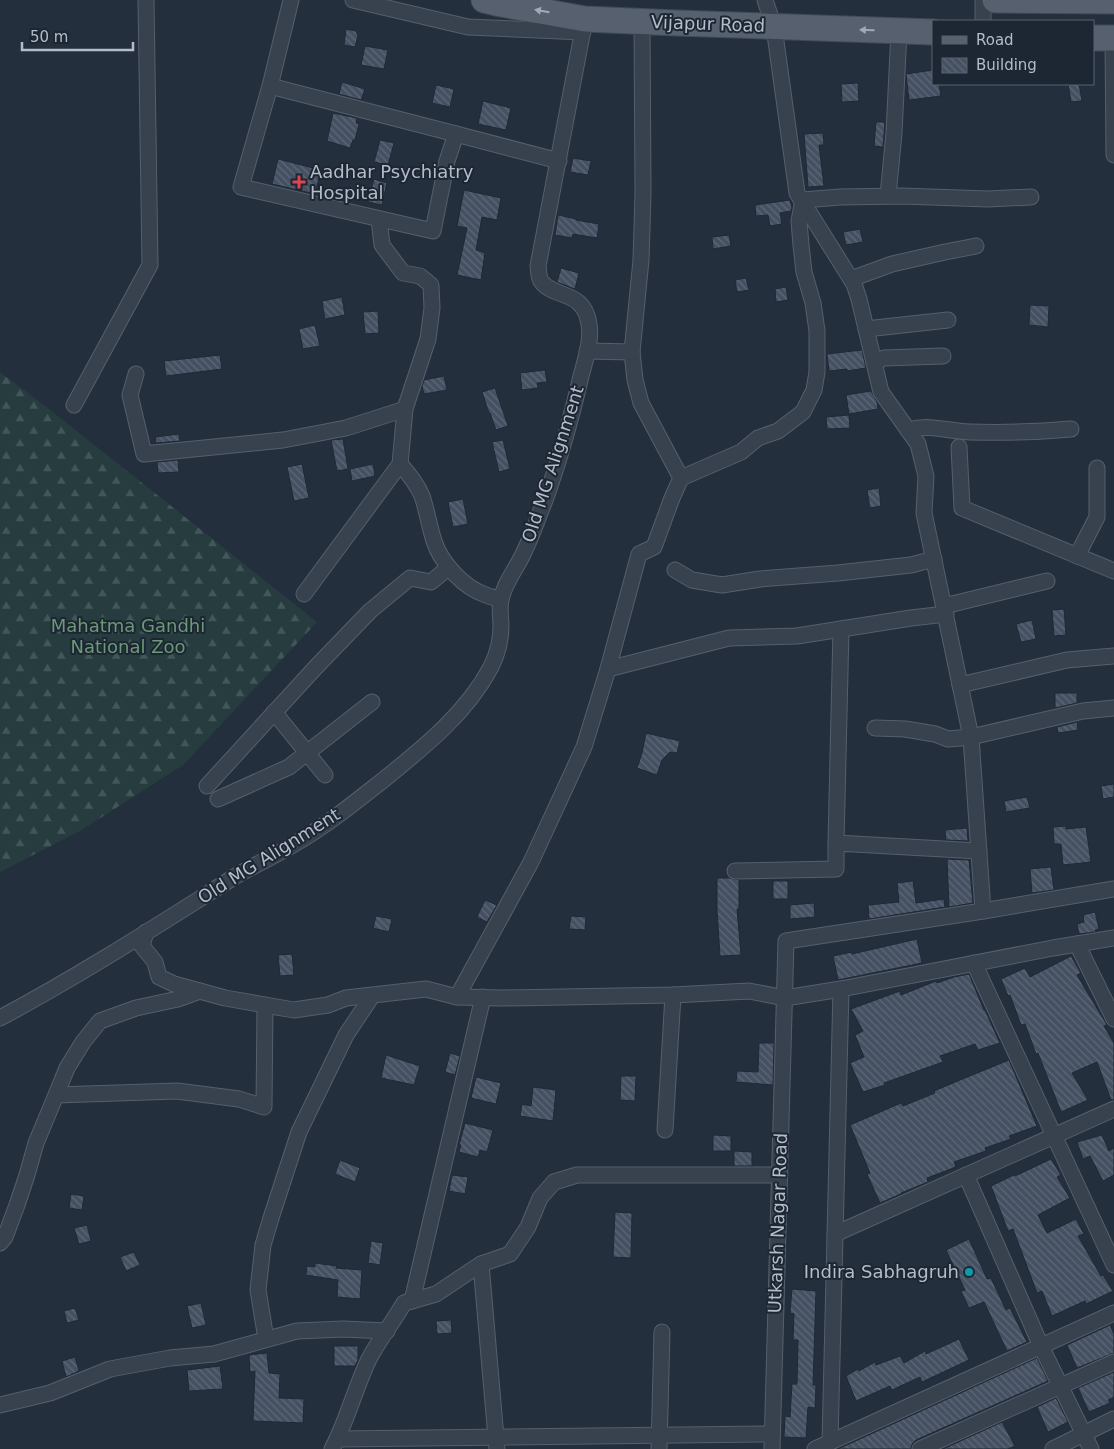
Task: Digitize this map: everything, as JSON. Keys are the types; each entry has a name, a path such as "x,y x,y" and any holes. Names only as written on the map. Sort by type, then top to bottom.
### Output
{"main road":[{"name":"Vijapur Road","path":"484,0 584,25 642,22 932,32"},
{"path":"996,0 1114,2"}],"street":[{"path":"74,405 150,265 146,0"},
{"path":"291,0 270,86 241,188 433,231 448,160 456,134"},
{"path":"270,86 559,161 584,25 468,27 353,0"},
{"path":"765,0 774,27 798,192 851,278 860,299 881,392 918,444 926,476 924,513 971,737 983,910 1114,888"},
{"path":"983,0 983,20"},
{"path":"642,22 643,193 641,260 632,352 635,380 641,403 681,478"},
{"path":"888,196 894,133 899,31"},
{"path":"1107,38 1114,155"},
{"name":"Old MG Alignment","path":"0,1018 146,932 236,876 316,831 348,808 422,748 451,722 476,690 495,657 501,627 501,599 506,584 524,552 550,487 588,351 590,325 584,309 573,298 546,287 539,278 538,266 559,161"},
{"path":"803,200 888,196 988,199 1031,197"},
{"path":"457,997 535,854 584,747 608,669 639,554 654,547 681,478 741,452 758,438 778,431 803,412 814,390 817,372 817,331 813,303 804,272 801,246 799,221 803,200"},
{"path":"304,594 400,464 405,408 428,339 432,308 431,284 420,276 403,273 382,245 379,219"},
{"path":"851,278 892,264 976,246"},
{"path":"866,329 948,320"},
{"path":"588,351 632,352"},
{"path":"874,362 884,358 943,356"},
{"path":"136,374 130,395 144,454 283,440 346,428 405,408"},
{"path":"908,430 921,427 968,432 1039,432 1071,429"},
{"path":"959,446 962,508 1114,571"},
{"path":"400,464 413,479 422,496 434,543 440,557 448,568 471,587 485,595 501,599"},
{"path":"1077,556 1097,517 1097,468"},
{"path":"675,570 692,580 722,585 760,579 910,565 934,559"},
{"path":"207,786 316,666 377,606 410,578 431,582 448,568"},
{"path":"608,669 729,638 798,636 945,610 1047,581"},
{"path":"735,871 836,870 841,629"},
{"path":"960,684 1067,660 1114,656"},
{"path":"218,799 289,767 372,702"},
{"path":"875,728 905,728 948,738 971,737 1084,711 1114,708"},
{"path":"274,712 325,775"},
{"path":"836,843 979,851"},
{"name":"Utkarsh Nagar Road","path":"772,1442 786,941 983,910"},
{"path":"146,932 142,946 155,962 159,976 174,984 225,998 294,1010 328,1005 346,998 426,989 457,997 673,995 749,991 785,998 1114,938"},
{"path":"1077,944 1114,1019"},
{"path":"974,963 1114,1265"},
{"path":"830,1442 841,989"},
{"path":"0,1244 11,1221 36,1143 68,1068 83,1042 100,1021 136,1008 178,999 200,991"},
{"path":"665,1130 673,995"},
{"path":"266,1339 258,1290 263,1245 271,1218 299,1132 346,1036 372,996"},
{"path":"412,1301 484,997"},
{"path":"56,1095 177,1091 239,1099 264,1107 266,1005"},
{"path":"835,1234 1114,1109"},
{"path":"772,1442 335,1444 370,1358 404,1303 436,1294 481,1264 510,1254 528,1227 540,1198 554,1182 577,1175 780,1175"},
{"path":"966,1175 1060,1386 1091,1449"},
{"path":"481,1264 496,1443"},
{"path":"815,1449 1114,1313"},
{"path":"0,1405 50,1393 110,1369 170,1358 214,1354 297,1330 343,1329 387,1331"},
{"path":"659,1442 662,1332"},
{"path":"920,1449 1114,1362"},
{"path":"1053,1449 1114,1420"}],"green space":[{"name":"Mahatma Gandhi National Zoo","path":"0,372 317,622 183,765 80,831 0,872"}],"building":[{"path":"346,29 356,31 358,36 355,47 344,45"},
{"path":"365,46 388,50 384,69 361,65"},
{"path":"932,70 932,85 939,85 941,96 909,100 906,74"},
{"path":"342,82 365,89 361,100 339,94"},
{"path":"858,83 859,101 842,102 841,84"},
{"path":"436,85 454,89 450,107 432,103"},
{"path":"1068,85 1079,85 1082,101 1071,102"},
{"path":"483,101 511,108 506,130 478,124"},
{"path":"333,113 357,118 356,123 359,124 355,140 353,140 350,148 327,141"},
{"path":"876,122 885,122 883,147 874,146"},
{"path":"823,133 824,145 819,145 824,186 808,187 804,134"},
{"path":"380,140 394,143 388,165 374,162"},
{"path":"573,158 591,161 588,175 570,172"},
{"path":"278,159 321,170 315,194 272,184"},
{"path":"374,179 387,183 382,205 368,202"},
{"path":"464,190 501,198 497,220 482,217 476,250 485,253 481,280 457,275 467,228 457,226"},
{"path":"790,200 791,211 780,213 782,224 770,226 768,215 756,216 755,205"},
{"path":"558,215 599,224 597,238 573,234 572,238 555,235"},
{"path":"860,229 863,242 846,245 843,232"},
{"path":"729,235 731,246 713,249 712,237"},
{"path":"561,268 579,273 575,289 557,282"},
{"path":"746,278 749,290 737,292 735,280"},
{"path":"786,287 788,300 776,302 775,289"},
{"path":"342,297 345,315 325,319 322,301"},
{"path":"1030,305 1049,306 1048,327 1029,325"},
{"path":"378,311 379,333 365,334 363,312"},
{"path":"315,325 320,346 303,349 299,329"},
{"path":"862,350 866,368 829,371 827,354"},
{"path":"220,355 222,369 166,376 164,361"},
{"path":"545,370 547,382 537,383 538,388 522,390 520,373"},
{"path":"444,376 447,390 424,394 422,386 424,380"},
{"path":"495,388 508,426 496,430 482,392"},
{"path":"871,391 877,402 878,409 849,414 846,395"},
{"path":"849,415 850,428 827,429 826,417"},
{"path":"179,434 180,441 156,443 155,437"},
{"path":"343,439 348,469 337,471 331,440"},
{"path":"503,440 510,469 499,472 492,442"},
{"path":"178,460 179,472 158,473 157,462"},
{"path":"302,464 309,498 294,501 287,467"},
{"path":"373,464 375,476 352,481 350,469"},
{"path":"879,488 881,506 870,508 867,490"},
{"path":"463,499 468,524 453,527 448,502"},
{"path":"1064,609 1066,635 1054,636 1052,610"},
{"path":"1032,620 1036,639 1021,642 1016,624"},
{"path":"1055,693 1077,693 1077,703 1055,708"},
{"path":"1077,722 1078,730 1058,733 1057,727"},
{"path":"646,733 680,741 677,753 670,752 662,760 657,775 637,768"},
{"path":"1114,784 1114,797 1103,799 1101,786"},
{"path":"1027,797 1030,808 1006,812 1004,801"},
{"path":"1066,826 1066,829 1086,827 1091,862 1063,865 1061,844 1054,844 1053,827"},
{"path":"967,828 968,841 946,840 945,830"},
{"path":"947,859 969,860 973,903 949,907"},
{"path":"1051,867 1054,890 1032,893 1030,869"},
{"path":"717,878 739,880 739,909 737,909 741,955 720,956"},
{"path":"773,881 788,881 788,899 773,899"},
{"path":"913,881 916,903 944,899 945,907 869,919 868,905 899,902 897,883"},
{"path":"485,900 497,905 487,922 477,917"},
{"path":"814,903 815,917 790,919 790,905"},
{"path":"1095,912 1099,929 1095,930 1096,932 1079,934 1077,924 1084,922 1083,915"},
{"path":"376,916 392,919 389,932 373,928"},
{"path":"571,916 586,917 585,930 569,929"},
{"path":"917,939 922,963 838,980 833,956 852,952 852,954"},
{"path":"292,954 294,975 280,976 278,955"},
{"path":"1071,956 1081,973 1077,975 1107,1025 1104,1026 1114,1043 1114,1100 1111,1100 1097,1062 1072,1073 1088,1100 1061,1112 1025,1024 1021,1025 1010,995 1008,996 1001,979 1025,968 1030,977"},
{"path":"969,974 1000,1043 978,1050 975,1044 940,1056 943,1062 863,1092 850,1063 864,1057 855,1035 863,1031 851,1009 900,991 901,995 936,981 937,983"},
{"path":"759,1043 774,1043 773,1085 736,1082 737,1071 758,1072"},
{"path":"450,1053 460,1056 455,1075 445,1072"},
{"path":"386,1055 420,1066 414,1085 381,1078"},
{"path":"1009,1060 1037,1126 1009,1136 1011,1139 985,1148 986,1151 954,1162 956,1167 927,1178 928,1182 880,1203 867,1174 870,1173 850,1125 901,1103 903,1106 935,1093 934,1091"},
{"path":"621,1076 636,1076 635,1101 620,1100"},
{"path":"476,1077 501,1083 496,1104 471,1098"},
{"path":"533,1087 556,1090 553,1121 520,1116 522,1104 531,1106"},
{"path":"465,1123 493,1130 487,1152 480,1150 478,1157 459,1152"},
{"path":"713,1135 731,1136 731,1151 713,1151"},
{"path":"1102,1135 1109,1151 1114,1148 1114,1175 1103,1181 1090,1156 1083,1159 1077,1142"},
{"path":"734,1151 752,1152 752,1166 734,1166"},
{"path":"1051,1159 1061,1175 1057,1177 1070,1198 1038,1215 1047,1233 1076,1219 1084,1234 1078,1236 1101,1276 1103,1275 1113,1291 1086,1304 1085,1301 1052,1316 1042,1291 1037,1293 1013,1229 1008,1231 991,1186"},
{"path":"340,1160 360,1168 355,1182 335,1174"},
{"path":"452,1175 468,1177 465,1194 449,1191"},
{"path":"71,1194 84,1196 82,1210 69,1208"},
{"path":"615,1212 632,1213 631,1258 613,1257"},
{"path":"87,1225 91,1241 79,1244 74,1228"},
{"path":"969,1239 987,1279 991,1278 1006,1310 1010,1308 1027,1342 1007,1351 984,1302 969,1308 961,1291 965,1290 946,1250"},
{"path":"371,1241 383,1243 380,1265 368,1263"},
{"path":"134,1252 140,1265 126,1271 120,1257"},
{"path":"315,1263 337,1266 336,1268 362,1270 360,1299 337,1297 338,1280 306,1275 307,1266 315,1267"},
{"path":"792,1289 816,1291 813,1385 816,1385 815,1408 808,1407 806,1438 784,1437 785,1416 790,1417 792,1384 797,1384 798,1340 793,1340 794,1314 790,1313"},
{"path":"201,1303 206,1325 192,1328 187,1306"},
{"path":"75,1308 79,1320 67,1323 64,1311"},
{"path":"451,1320 452,1333 437,1334 436,1321"},
{"path":"1110,1325 1114,1334 1114,1353 1077,1368 1067,1345"},
{"path":"959,1339 969,1360 922,1382 920,1377 892,1390 890,1386 856,1401 846,1376 875,1362 876,1365 900,1356 904,1363 925,1351 926,1354"},
{"path":"334,1346 358,1346 358,1360 355,1366 334,1366"},
{"path":"267,1353 269,1373 280,1374 279,1398 304,1399 303,1423 253,1421 255,1371 250,1372 249,1355"},
{"path":"75,1357 79,1371 66,1377 62,1361"},
{"path":"1037,1358 1048,1381 916,1440 912,1444 911,1449 838,1449"},
{"path":"220,1366 223,1389 189,1391 187,1370"},
{"path":"1114,1372 1114,1397 1108,1400 1110,1403 1089,1412 1078,1388"},
{"path":"1056,1398 1068,1422 1048,1432 1037,1407"},
{"path":"1002,1422 1015,1446 1008,1449 943,1449"}],"place":[{"name":"Aadhar Psychiatry Hospital","path":"299,182"},
{"name":"Indira Sabhagruh","path":"969,1272"}]}
